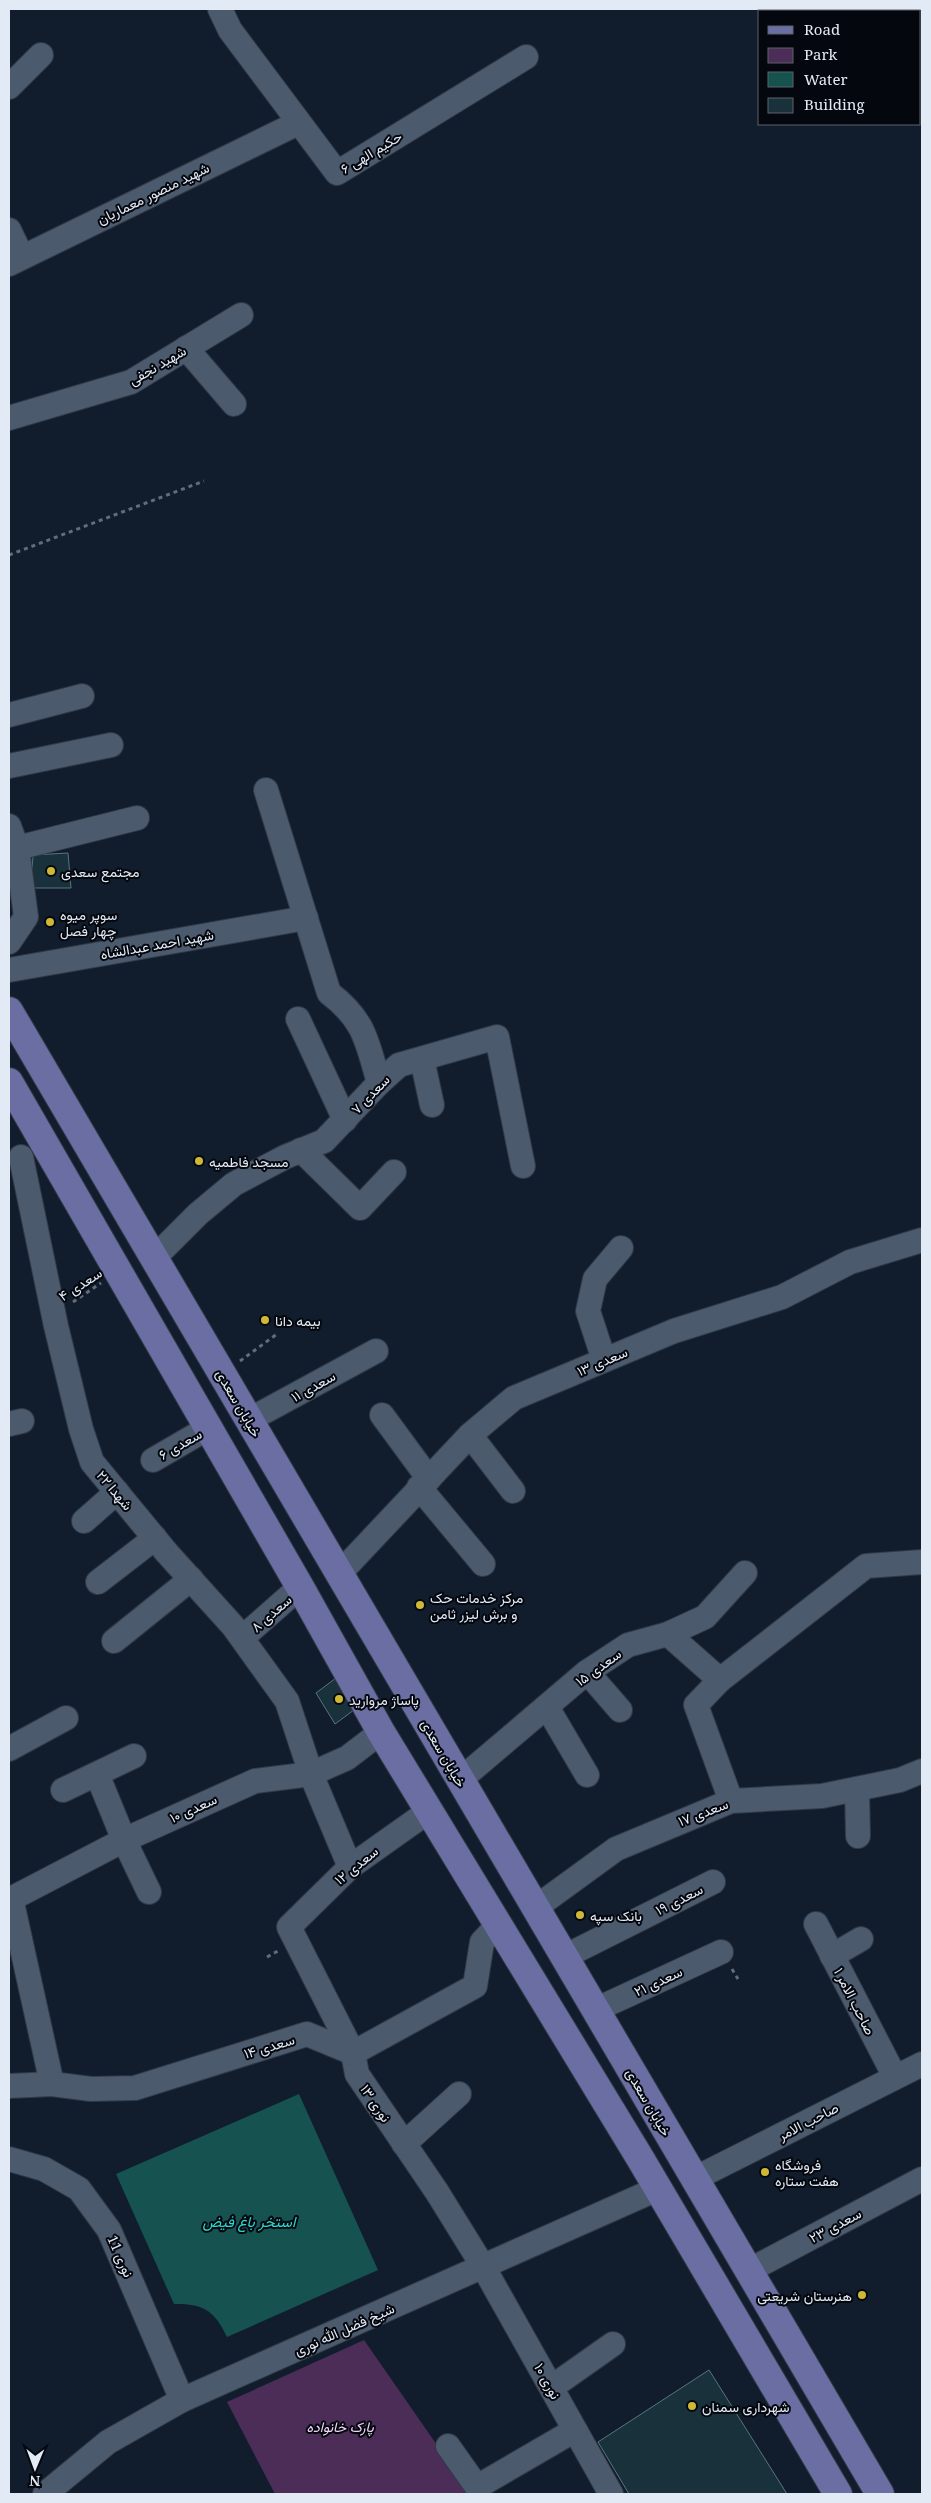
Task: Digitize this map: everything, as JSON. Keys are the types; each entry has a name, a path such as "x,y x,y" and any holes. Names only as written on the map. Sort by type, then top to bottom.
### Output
{"main road":[{"name":"خیابان سعدی","path":"9,1011 880,2494"},
{"path":"9,1082 300,1587 381,1732 658,2190 838,2494"},
{"path":"340,1658 359,1659 365,1656 375,1644 376,1636"},
{"path":"361,1696 369,1683 381,1674 398,1674"},
{"path":"732,2315 763,2295"}],"street":[{"name":"حکیم الهی ۶","path":"220,9 230,30 336,173 526,57"},
{"path":"9,86 41,55"},
{"name":"شهید منصور معماریان","path":"16,261 298,123"},
{"path":"9,230 16,261"},
{"name":"شهید نجفی","path":"9,418 130,382 241,315"},
{"path":"186,348 234,404"},
{"path":"9,715 82,696"},
{"path":"9,766 110,745"},
{"path":"266,790 329,994 345,1005 363,1028 379,1083"},
{"path":"9,942 26,917 13,837 137,818"},
{"name":"شهید احمد عبدالشاه","path":"9,970 306,918"},
{"path":"298,1019 345,1120"},
{"name":"سعدی ۷","path":"154,1258 198,1214 234,1184 301,1150 324,1141 379,1083 399,1065 497,1037 523,1166"},
{"path":"422,1059 432,1105"},
{"path":"15,1163 41,1138"},
{"path":"301,1150 360,1208 394,1172"},
{"name":"شهدا ۲۲","path":"15,1163 81,1429 92,1462 242,1638 288,1701 311,1774 350,1867"},
{"name":"سعدی ۱۳","path":"339,1574 470,1435 514,1398 674,1331 782,1297 850,1262 922,1240"},
{"path":"604,1360 588,1311 595,1279 621,1248"},
{"name":"سعدی ۱۱","path":"250,1420 376,1351"},
{"path":"382,1415 424,1483 483,1564"},
{"name":"سعدی ۶","path":"153,1460 208,1428"},
{"path":"470,1435 512,1491"},
{"path":"84,1521 116,1492"},
{"path":"98,1582 155,1538"},
{"path":"731,1801 696,1704 720,1680 866,1566 922,1562"},
{"name":"سعدی ۱۵","path":"460,1780 587,1672 628,1645 668,1634 705,1618 745,1573"},
{"path":"114,1641 191,1579"},
{"name":"سعدی ۸","path":"242,1638 300,1587"},
{"path":"668,1634 720,1680"},
{"path":"587,1672 620,1710"},
{"path":"547,1707 587,1775"},
{"path":"9,1749 66,1718"},
{"name":"سعدی ۱۰","path":"10,1899 124,1840 255,1781 311,1774 347,1758 381,1732"},
{"path":"63,1790 134,1756"},
{"name":"سعدی ۱۷","path":"535,1908 616,1848 731,1801 822,1796 900,1780 922,1771"},
{"path":"98,1774 124,1840 149,1892"},
{"path":"857,1789 858,1836"},
{"name":"سعدی ۱۲","path":"290,1927 350,1867 429,1811"},
{"name":"سعدی ۱۹","path":"564,1958 713,1882"},
{"path":"10,1899 52,2084"},
{"name":"صاحب الامر ۱","path":"816,1924 895,2078"},
{"path":"353,2053 475,1986 482,1942 498,1925"},
{"name":"نوری ۱۳","path":"290,1927 353,2053 357,2074 484,2268"},
{"path":"832,1956 861,1939"},
{"name":"سعدی ۲۱","path":"595,2010 721,1952"},
{"name":"سعدی ۱۴","path":"9,2086 52,2084 92,2089 136,2088 307,2034 353,2053"},
{"name":"صاحب الامر","path":"694,2179 922,2064"},
{"path":"404,2144 459,2094"},
{"name":"نوری 11","path":"9,2159 44,2169 79,2189 109,2230 182,2400"},
{"name":"سعدی ۲۳","path":"748,2271 922,2179"},
{"name":"شیخ فضل الله نوری","path":"45,2494 108,2442 182,2400 658,2190"},
{"name":"نوری ۱۰","path":"484,2268 611,2494"},
{"path":"552,2388 613,2344"},
{"path":"448,2446 477,2487 575,2430"}],"path":[{"path":"9,555 204,481"},
{"name":"سعدی ۴","path":"53,1314 119,1272"},
{"path":"222,1374 278,1334"}],"green space":[{"name":"پارک خانواده","path":"364,2340 471,2494 275,2494 227,2402"}],"water":[{"name":"استخر باغ فیض","path":"299,2094 378,2270 227,2337 218,2321 207,2310 193,2305 174,2304 116,2174"}],"building":[{"name":"مجتمع سعدی","path":"68,853 71,888 31,888 33,855"},
{"name":"پاساژ مروارید","path":"344,1672 362,1704 335,1724 316,1693"},
{"name":"شهرداری سمنان","path":"709,2370 787,2494 629,2494 598,2442"}],"place":[{"name":"مجتمع سعدی","path":"51,871"},
{"name":"سوپر میوه چهار فصل","path":"50,922"},
{"name":"مسجد فاطمیه","path":"199,1161"},
{"name":"بیمه دانا","path":"265,1320"},
{"name":"مرکز خدمات حک و برش لیزر ثامن","path":"420,1605"},
{"name":"پاساژ مروارید","path":"339,1699"},
{"name":"بانک سپه","path":"580,1915"},
{"name":"فروشگاه هفت ستاره","path":"765,2172"},
{"name":"هنرستان شریعتی","path":"862,2295"},
{"name":"شهرداری سمنان","path":"692,2406"}]}
